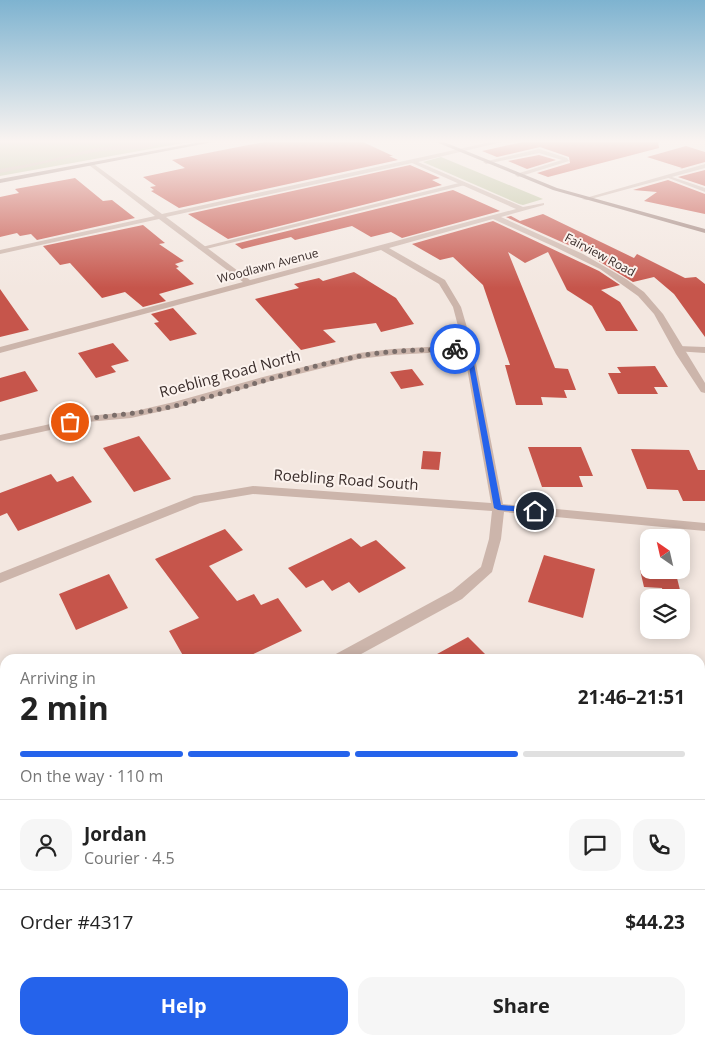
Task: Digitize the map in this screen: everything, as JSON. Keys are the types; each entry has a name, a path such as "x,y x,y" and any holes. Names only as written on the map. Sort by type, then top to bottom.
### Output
{"main road":[{"path":"562,191 585,199 705,231"}],"street":[{"path":"127,191 249,283"},
{"path":"0,252 276,191"},
{"path":"202,248 436,191"},
{"path":"480,191 522,209"},
{"path":"585,199 615,191"},
{"name":"Woodlawn Avenue","path":"0,350 542,204"},
{"name":"Fairview Road","path":"494,217 620,278 638,291 655,310 678,350 705,390"},
{"path":"348,654 457,595 487,570 495,539 498,508 468,348 457,307 442,282 382,246"},
{"name":"Roebling Road North","path":"0,438 87,418 131,415 176,405 267,379 359,356 392,352 468,348"},
{"path":"678,350 705,350"},
{"name":"Roebling Road South","path":"0,578 198,499 252,490 498,508 705,527"}],"green space":[{"path":"489,191 523,191 543,199 523,205"}],"building":[{"path":"17,191 90,191 103,201 112,200 135,218 37,240 31,234 20,236 17,233 0,237 0,197 19,193"},
{"path":"152,191 258,191 179,208"},
{"path":"293,191 419,191 228,239 188,214"},
{"path":"450,191 455,191 500,211 402,238 391,232 371,237 352,226 295,240 291,237 242,249 235,244"},
{"path":"642,191 696,191 705,194 705,214 644,201 657,192"},
{"path":"543,214 634,258 637,254 685,278 696,277 705,284 705,337 674,294 654,277 633,282 584,252 506,217 511,216 520,221"},
{"path":"493,221 599,271 620,285 601,290 620,302 638,331 606,331 592,306 567,290 548,252 525,263 508,252 555,368 568,369 576,390 564,390 567,398 541,397 543,405 516,405 505,365 510,365 483,285 453,257 440,260 412,244"},
{"path":"143,225 165,243 159,244 184,261 175,264 179,267 176,268 194,284 159,294 166,301 143,307 125,292 102,298 70,263 60,265 43,246"},
{"path":"354,272 396,298 414,324 381,332 376,323 323,330 336,342 301,350 255,299 299,288 294,284 319,278 323,281"},
{"path":"0,289 19,316 29,330 0,337"},
{"path":"173,308 197,334 170,341 154,323 159,322 151,314"},
{"path":"113,343 129,361 111,366 116,372 96,378 78,353"},
{"path":"655,366 668,387 654,387 658,394 618,394 608,373 621,373 617,367"},
{"path":"412,369 424,385 401,389 390,372"},
{"path":"25,371 38,391 0,402 0,378"},
{"path":"139,436 171,479 134,492 103,448"},
{"path":"528,447 581,447 593,476 579,476 583,487 542,487"},
{"path":"631,449 689,450 698,470 705,470 705,501 683,501 678,490 647,489"},
{"path":"423,451 441,452 439,470 421,469"},
{"path":"51,474 57,482 73,476 92,502 18,531 7,513 0,516 0,493"},
{"path":"225,529 243,550 209,566 237,601 254,594 261,605 278,598 302,631 254,654 182,654 169,631 199,618 155,559"},
{"path":"351,538 361,547 376,540 406,568 359,593 349,582 332,591 323,580 306,588 288,568"},
{"path":"544,555 595,569 583,618 528,602"},
{"path":"109,574 128,608 76,630 59,594"},
{"path":"642,579 677,579 680,589 662,589 644,587"},
{"path":"468,637 485,654 437,654"}],"way so far":[{"path":"70,422 87,418 131,415 176,405 267,379 359,356 392,352 455,349"}],"route":[{"path":"455,349 468,348 498,508 535,511"}]}
